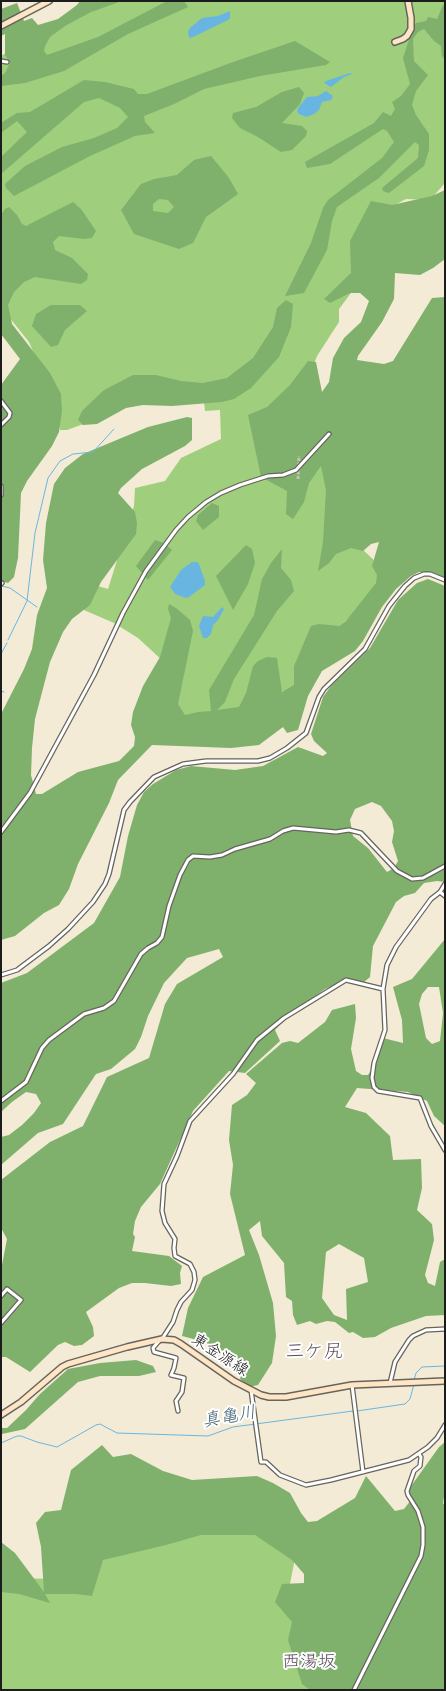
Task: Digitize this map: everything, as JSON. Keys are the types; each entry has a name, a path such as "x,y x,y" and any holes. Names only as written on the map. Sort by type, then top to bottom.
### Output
{"main road":[{"path":"1,26 49,1"},
{"path":"395,42 407,36 411,28 408,1"},
{"path":"1,1415 21,1402 68,1364 127,1347 161,1340"},
{"name":"東金源線","path":"161,1340 174,1340 226,1376 251,1390 276,1398 352,1385 445,1381"}],"street":[{"path":"1,61 7,62"},
{"path":"1,401 10,413 9,417 1,424"},
{"path":"1,832 30,793 94,675 123,612 146,571 176,530 188,516 221,493 268,476 283,475 296,470 329,434"},
{"path":"1,486 1,495"},
{"path":"1,975 17,970 48,946 68,929 93,902 109,874 124,810 154,777 183,764 206,761 258,761 270,758 287,748 306,733 319,697 324,689 365,649 389,606 405,586 414,578 424,574 430,574 445,580"},
{"path":"1,1101 26,1082 42,1048 49,1040 84,1014 104,1008 114,1001 141,954 157,943 162,937 174,891 186,863 193,856 210,857 222,855 235,849 270,839 283,831 293,828 336,832 349,830 361,833 398,871 412,879 423,878 445,866"},
{"path":"445,884 440,892 431,899 396,947 387,965 384,989 385,1030 372,1071 374,1087 378,1091 420,1098 431,1126 445,1150"},
{"path":"440,892 445,896"},
{"path":"178,1411 176,1401 182,1392 184,1378 171,1375 176,1358 154,1352 152,1348 161,1340 173,1322 176,1310 192,1290 195,1280 190,1264 175,1256 175,1239 165,1223 162,1211 164,1184 190,1121 233,1074 257,1040 284,1018 346,980 384,989"},
{"path":"1,1296 8,1288 21,1300 1,1323"},
{"path":"390,1383 395,1362 413,1336 426,1330 445,1329"},
{"path":"352,1385 363,1472"},
{"path":"251,1390 261,1462 266,1462 280,1476 306,1485 409,1460 437,1438 445,1425"},
{"path":"354,1690 421,1556 424,1545 423,1527 418,1511 407,1491 414,1471 420,1466 421,1457 419,1454"}],"green space":[{"path":"80,1 122,1 91,12 65,26 50,37 44,51 47,55 98,37 167,1 184,1 188,7 128,34 64,71 25,83 1,86 1,76 5,73 10,63 5,55 5,34 1,36 1,9 17,3 24,21 32,18 38,25 58,19"},
{"path":"88,1 445,1 445,183 430,200 406,199 385,210 357,285 339,309 339,322 317,356 311,371 319,455 358,545 381,567 384,576 359,611 335,629 293,692 275,691 244,709 165,722 176,673 138,638 114,623 77,607 84,582 108,589 134,506 135,488 165,481 181,458 221,439 220,410 205,411 203,392 150,381 89,422 67,430 60,430 58,409 29,342 1,307 1,56"},
{"path":"443,5 445,5 445,60 442,56 441,46 424,29 418,32 413,39 414,61 428,75 416,91 412,105 416,115 429,134 429,150 424,166 389,193 383,191 382,188 418,158 419,145 415,142 379,178 337,207 332,221 327,250 304,293 285,296 311,243 323,208 328,200 382,158 394,142 387,131 383,129 330,164 307,168 305,162 374,123 383,112 391,116 395,109 392,102 401,96 410,84 403,58 413,27 416,23 426,21 428,17 437,19"},
{"path":"295,41 330,62 326,65 260,76 204,89 144,116 145,122 155,133 135,136 90,156 14,196 6,188 5,184 25,166 62,147 94,138 117,128 128,117 120,108 99,98 84,102 1,174 1,157 27,132 17,121 1,133 1,123 17,113 30,112 84,80 105,82 134,89 138,94 147,94"},
{"path":"299,87 304,93 300,104 282,123 302,126 307,131 306,136 292,150 281,152 240,128 232,118 233,113 256,107 282,92"},
{"path":"211,156 229,178 238,194 206,217 193,243 179,249 134,234 121,210 141,184 154,179 177,175 194,160","holes":["159,199 168,200 174,207 168,213 153,211 153,204"]},
{"path":"445,190 445,259 420,275 395,273 394,299 382,322 357,360 384,364 393,361 432,298 445,297 445,578 435,573 419,572 411,576 396,589 382,607 363,641 355,651 322,671 308,696 298,730 287,733 283,727 259,745 231,748 152,745 118,780 109,803 78,864 69,889 59,905 44,913 15,936 1,940 1,714 32,649 37,615 47,588 43,560 46,523 54,484 65,468 83,454 148,427 187,417 192,418 192,440 185,446 142,469 118,493 135,512 136,534 101,582 90,605 72,619 63,632 50,662 35,719 31,775 36,794 42,794 78,772 119,761 134,746 135,737 131,725 133,712 143,686 160,657 171,618 168,609 169,604 190,620 193,631 178,704 185,715 211,711 209,690 254,615 262,579 282,549 281,568 291,580 294,591 277,611 234,679 225,702 217,710 239,707 246,693 253,666 258,661 267,657 277,658 282,692 294,685 294,666 311,626 319,624 339,626 346,621 376,583 377,575 372,566 379,542 371,544 363,551 351,548 336,554 329,563 318,571 323,542 326,490 321,466 309,483 304,502 293,519 286,514 287,491 261,477 248,415 267,407 290,385 308,361 316,362 322,392 329,382 333,358 344,338 361,322 369,301 360,293 350,293 330,303 324,299 351,273 350,241 371,201 392,205 432,196"},
{"path":"73,202 81,209 96,231 92,238 83,239 59,236 53,242 55,250 72,258 88,274 87,280 81,284 35,277 24,282 14,292 8,305 12,324 50,373 61,394 62,411 59,432 52,446 27,481 21,493 18,558 14,577 8,583 1,581 1,385 20,359 1,334 1,215 9,207 22,224 26,226"},
{"path":"286,300 293,304 291,327 279,357 251,388 234,399 222,402 172,406 143,405 126,408 97,424 83,425 78,420 82,411 104,390 133,375 156,375 181,381 203,383 227,378 253,358 273,327 277,308"},
{"path":"51,305 80,305 87,311 65,330 58,345 51,347 32,326 36,314"},
{"path":"212,503 219,506 219,517 203,530 196,521 198,515"},
{"path":"155,540 164,543 172,550 148,580 136,566"},
{"path":"246,545 252,549 255,563 248,584 233,610 216,576"},
{"path":"428,579 445,586 445,882 424,883 415,893 404,896 396,902 373,946 370,977 363,983 345,981 325,989 288,1016 275,1030 280,1041 245,1073 229,1071 193,1111 160,1184 141,1207 135,1221 133,1234 135,1237 132,1251 169,1256 182,1266 180,1273 181,1284 171,1286 132,1283 119,1288 86,1312 93,1327 94,1336 82,1345 74,1346 65,1342 58,1345 30,1372 6,1357 1,1357 1,1270 7,1239 1,1228 1,1180 50,1142 83,1126 107,1077 149,1058 165,1004 177,984 223,957 219,949 187,958 164,983 135,1049 111,1069 96,1074 63,1124 38,1133 1,1165 1,1137 9,1135 22,1125 41,1103 36,1094 26,1092 1,1112 1,983 27,973 94,923 120,877 128,836 137,805 144,792 153,784 176,770 191,766 235,770 263,766 298,747 323,756 327,753 314,741 311,734 323,697 331,686 370,648 398,600 417,583","holes":["372,802 381,806 392,821 394,831 392,842 398,861 394,868 387,872 368,848 353,836 350,820 355,809"]},
{"path":"445,939 445,1126 434,1116 427,1101 408,1092 357,1088 345,1107 366,1113 390,1136 393,1160 421,1159 422,1188 417,1210 432,1224 434,1240 425,1275 428,1283 435,1286 440,1262 445,1259 445,1315 426,1316 391,1328 375,1337 363,1338 353,1332 349,1333 335,1322 327,1321 316,1324 310,1321 297,1325 293,1315 292,1301 286,1297 284,1263 262,1236 260,1221 249,1230 259,1255 273,1303 276,1336 272,1363 258,1385 249,1387 240,1379 244,1365 205,1342 182,1336 188,1308 203,1277 245,1255 230,1194 233,1165 229,1140 232,1105 247,1095 256,1083 246,1074 282,1043 290,1041 298,1043 325,1022 332,1010 355,1004 356,1018 351,1049 356,1071 362,1075 368,1075 377,1061 383,1038 403,1043 402,1020 393,987 412,979","holes":["428,987 439,987 443,1013 440,1041 432,1044 426,1038 419,1004 422,994","339,1244 364,1258 368,1282 346,1289 347,1320 334,1315 322,1298 326,1252"]},
{"path":"136,1360 153,1366 156,1372 139,1376 100,1376 78,1382 25,1429 2,1434 2,1428 7,1428 68,1369 100,1363"},
{"path":"445,1442 445,1491 443,1503 445,1506 445,1690 310,1690 302,1684 288,1640 292,1622 275,1602 282,1584 304,1583 304,1574 292,1560 255,1535 201,1535 103,1560 92,1596 45,1594 50,1603 19,1594 1,1592 1,1542 15,1553 44,1592 41,1547 36,1523 45,1512 61,1510 71,1470 102,1445 113,1457 131,1454 163,1471 192,1480 257,1476 290,1493 308,1522 317,1521 355,1498 366,1476 395,1511 404,1509 411,1500 409,1489 439,1447"},
{"path":"258,1523 296,1553 289,1589 319,1690 1,1690 1,1578 67,1579 74,1558"}],"water":[{"path":"230,11 230,18 228,20 191,38 189,37 188,32 190,28 202,18 218,16"},
{"path":"352,74 344,77 331,87 324,83 326,81"},
{"path":"326,91 333,96 331,100 322,102 319,110 314,114 306,117 299,114 298,108 307,97 318,96"},
{"path":"192,562 199,564 205,585 186,598 175,594 170,587 181,570"},
{"path":"222,607 224,609 213,625 211,634 207,638 203,638 199,626 203,616 213,617"}],"waterway":[{"path":"8,640 27,601 35,533 48,478 60,461 73,454 93,452 114,429"},
{"path":"2,586 10,588 37,607"},
{"path":"1,654 7,643"},
{"name":"真亀川","path":"414,1380 416,1373 422,1367 445,1366"},
{"name":"真亀川","path":"357,1411 405,1404 410,1399 414,1384"},
{"name":"真亀川","path":"1,1443 21,1436 57,1447 100,1424 117,1433 208,1436 233,1427 353,1411"}],"tunnel":[{"path":"298,479 299,456"}],"district":[{"name":"三ケ尻","path":"314,1352"},
{"name":"西湯坂","path":"309,1662"}]}
